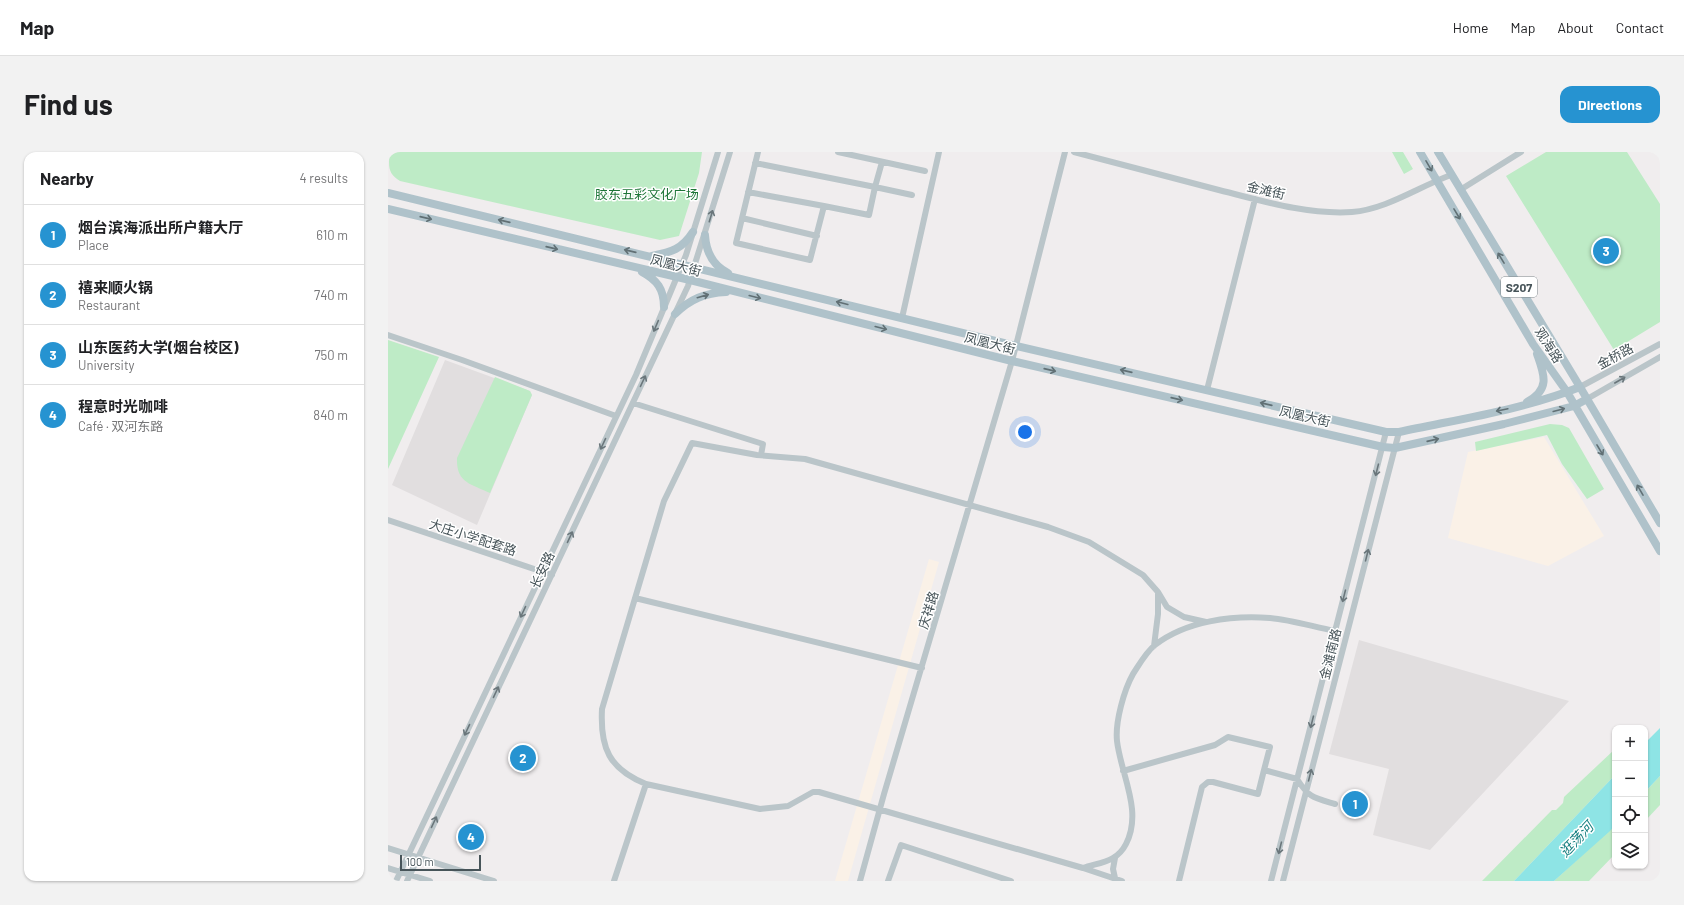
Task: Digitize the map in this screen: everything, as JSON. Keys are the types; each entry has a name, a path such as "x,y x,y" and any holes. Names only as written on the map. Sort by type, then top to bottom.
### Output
{"main road":[{"name":"观海路","path":"1420,152 1533,344 1567,392 1660,550"},
{"name":"观海路","path":"1438,152 1660,523"},
{"path":"388,190 398,196"},
{"name":"凤凰大街","path":"388,193 1016,346 1386,432 1399,432 1519,406 1580,387"},
{"name":"凤凰大街","path":"388,208 690,280 1012,361 1395,448 1504,424 1574,406 1586,399"},
{"path":"388,213 401,212"},
{"path":"650,256 674,250 686,242 693,232"},
{"path":"705,235 708,254 715,264 736,277"},
{"path":"635,267 653,278 659,285 664,300 664,307"},
{"path":"675,314 685,304 700,296 715,293 735,292"},
{"path":"919,338 936,340 942,339 944,336 944,331 926,324"},
{"path":"1519,406 1538,393 1543,384 1544,375 1533,344"},
{"path":"1106,383 1091,377 1090,370 1091,368 1097,366 1109,367"},
{"path":"1342,437 1328,432 1324,428 1327,422 1330,421 1344,422"}],"street":[{"name":"长安路","path":"396,881 636,375 682,264 718,152"},
{"name":"长安路","path":"408,878 675,314 695,267 730,152"},
{"path":"758,152 736,242 810,260 824,206"},
{"path":"838,152 925,171"},
{"path":"902,318 939,152"},
{"name":"庆祥路","path":"860,881 1012,361 1065,152"},
{"name":"金滩街","path":"1074,152 1255,199 1303,209 1352,212 1374,208 1451,175"},
{"path":"1460,190 1521,152"},
{"path":"748,192 869,215 882,162"},
{"path":"755,163 912,195"},
{"path":"1207,390 1255,199"},
{"path":"742,218 816,236"},
{"path":"388,335 616,416"},
{"name":"金桥路","path":"1580,387 1660,344"},
{"name":"金桥路","path":"1586,399 1660,357"},
{"path":"633,403 763,444 761,455"},
{"name":"金滩南路","path":"1271,881 1386,432"},
{"name":"金滩南路","path":"1283,881 1399,432"},
{"path":"1122,881 1083,868 819,792 813,792 788,806 760,809 646,784 634,779 618,768 606,752 602,734 602,709 664,501 692,443 761,455 805,459 1048,527 1089,542 1143,575 1158,592 1167,607 1184,617 1207,623"},
{"name":"大庄小学配套路","path":"388,520 552,575"},
{"path":"1364,520 1375,523"},
{"path":"1154,646 1158,614 1158,592"},
{"path":"635,598 922,668"},
{"path":"1115,878 1113,869 1115,858 1126,844 1133,816 1128,782 1123,771 1117,740 1120,714 1131,678 1154,646 1179,631 1207,623 1240,618 1271,618 1335,631"},
{"path":"1123,771 1215,745 1228,737 1270,747 1258,794 1213,782 1204,784 1186,848 1179,881"},
{"path":"1264,770 1298,779 1306,793 1335,804"},
{"path":"614,881 646,784"},
{"path":"888,881 901,845 1012,881"},
{"path":"388,848 494,881"},
{"path":"1083,868 1115,858"},
{"path":"388,868 400,872 408,878 430,881"}],"shaded area":[{"path":"445,360 530,391 532,395 477,525 392,485"},
{"path":"1544,437 1604,536 1548,566 1448,538 1468,452"},
{"path":"929,559 939,562 848,881 835,881"},
{"path":"1359,640 1569,701 1430,850 1373,835 1389,769 1329,754"}],"green space":[{"name":"胶东五彩文化广场","path":"390,152 702,152 699,173 679,236 660,240 400,181 391,172 389,161"},
{"path":"1392,152 1403,152 1413,169 1404,174"},
{"path":"1546,152 1627,152 1660,204 1660,322 1614,350 1506,176"},
{"path":"388,340 439,357 388,469"},
{"path":"495,377 530,391 532,395 490,493 471,485 462,478 457,466 457,458"},
{"path":"1550,424 1562,425 1569,428 1604,489 1587,499 1562,464 1547,435 1476,451 1475,442"},
{"path":"1612,752 1612,778 1514,881 1482,881 1552,810 1556,810 1563,803 1564,797"},
{"path":"1660,776 1660,805 1648,818 1648,797 1648,789"},
{"path":"1612,828 1612,857 1589,881 1554,881"}],"water":[{"path":"1660,728 1660,776 1648,789 1648,761 1648,740"},
{"name":"逛荡河","path":"1612,778 1612,829 1610,831 1554,881 1514,881"}],"place":[{"name":"山东医药大学(烟台校区)","path":"1606,251"},
{"name":"禧来顺火锅","path":"523,758"},
{"name":"烟台滨海派出所户籍大厅","path":"1355,804"},
{"name":"程意时光咖啡","path":"471,837"}]}
